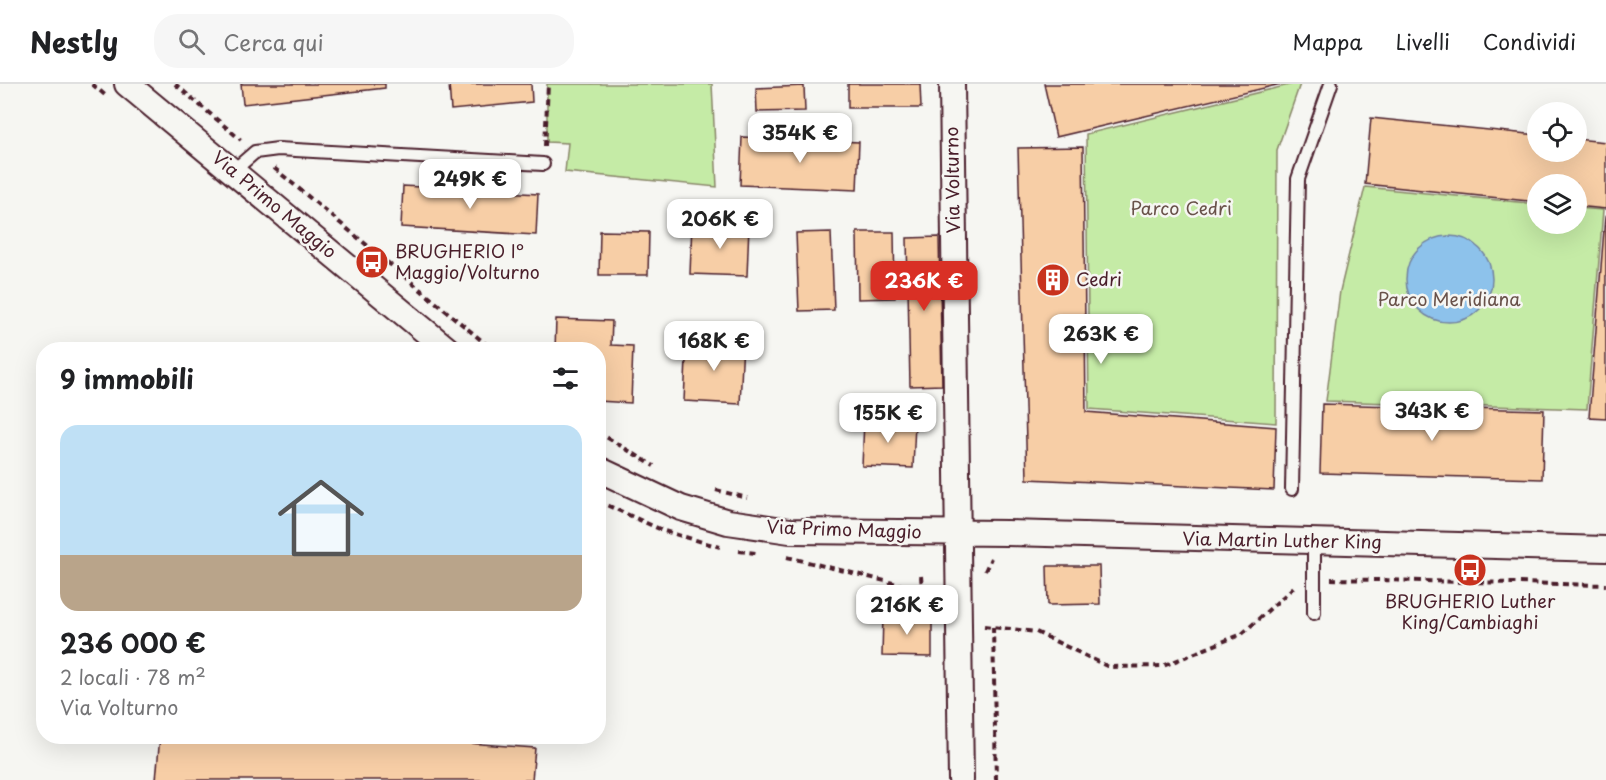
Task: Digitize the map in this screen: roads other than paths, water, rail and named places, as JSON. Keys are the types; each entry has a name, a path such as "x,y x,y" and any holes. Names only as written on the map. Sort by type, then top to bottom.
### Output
{"street":[{"name":"Via Primo Maggio","path":"128,84 438,342"},
{"name":"Via Volturno","path":"952,84 961,780"},
{"name":"Via Primo Maggio","path":"606,473 681,508 728,522 790,531 897,534 958,532"},
{"name":"Via Martin Luther King","path":"958,532 1606,549"}],"lane":[{"path":"1292,489 1298,179 1331,84"},
{"path":"233,171 255,152 278,149 543,164"},
{"path":"1314,542 1314,613"}],"water":[{"path":"1449,236 1465,240 1479,249 1488,263 1492,279 1488,295 1479,309 1465,318 1449,322 1433,318 1419,309 1410,295 1406,279 1410,263 1419,249 1433,240"}],"place":[{"name":"BRUGHERIO I° Maggio/Volturno","path":"372,262"},
{"name":"Cedri","path":"1053,280"},
{"name":"BRUGHERIO Luther King/Cambiaghi","path":"1470,570"}],"park label":[{"name":"Parco Cedri","path":"1181,209"},
{"name":"Parco Meridiana","path":"1449,300"}]}
